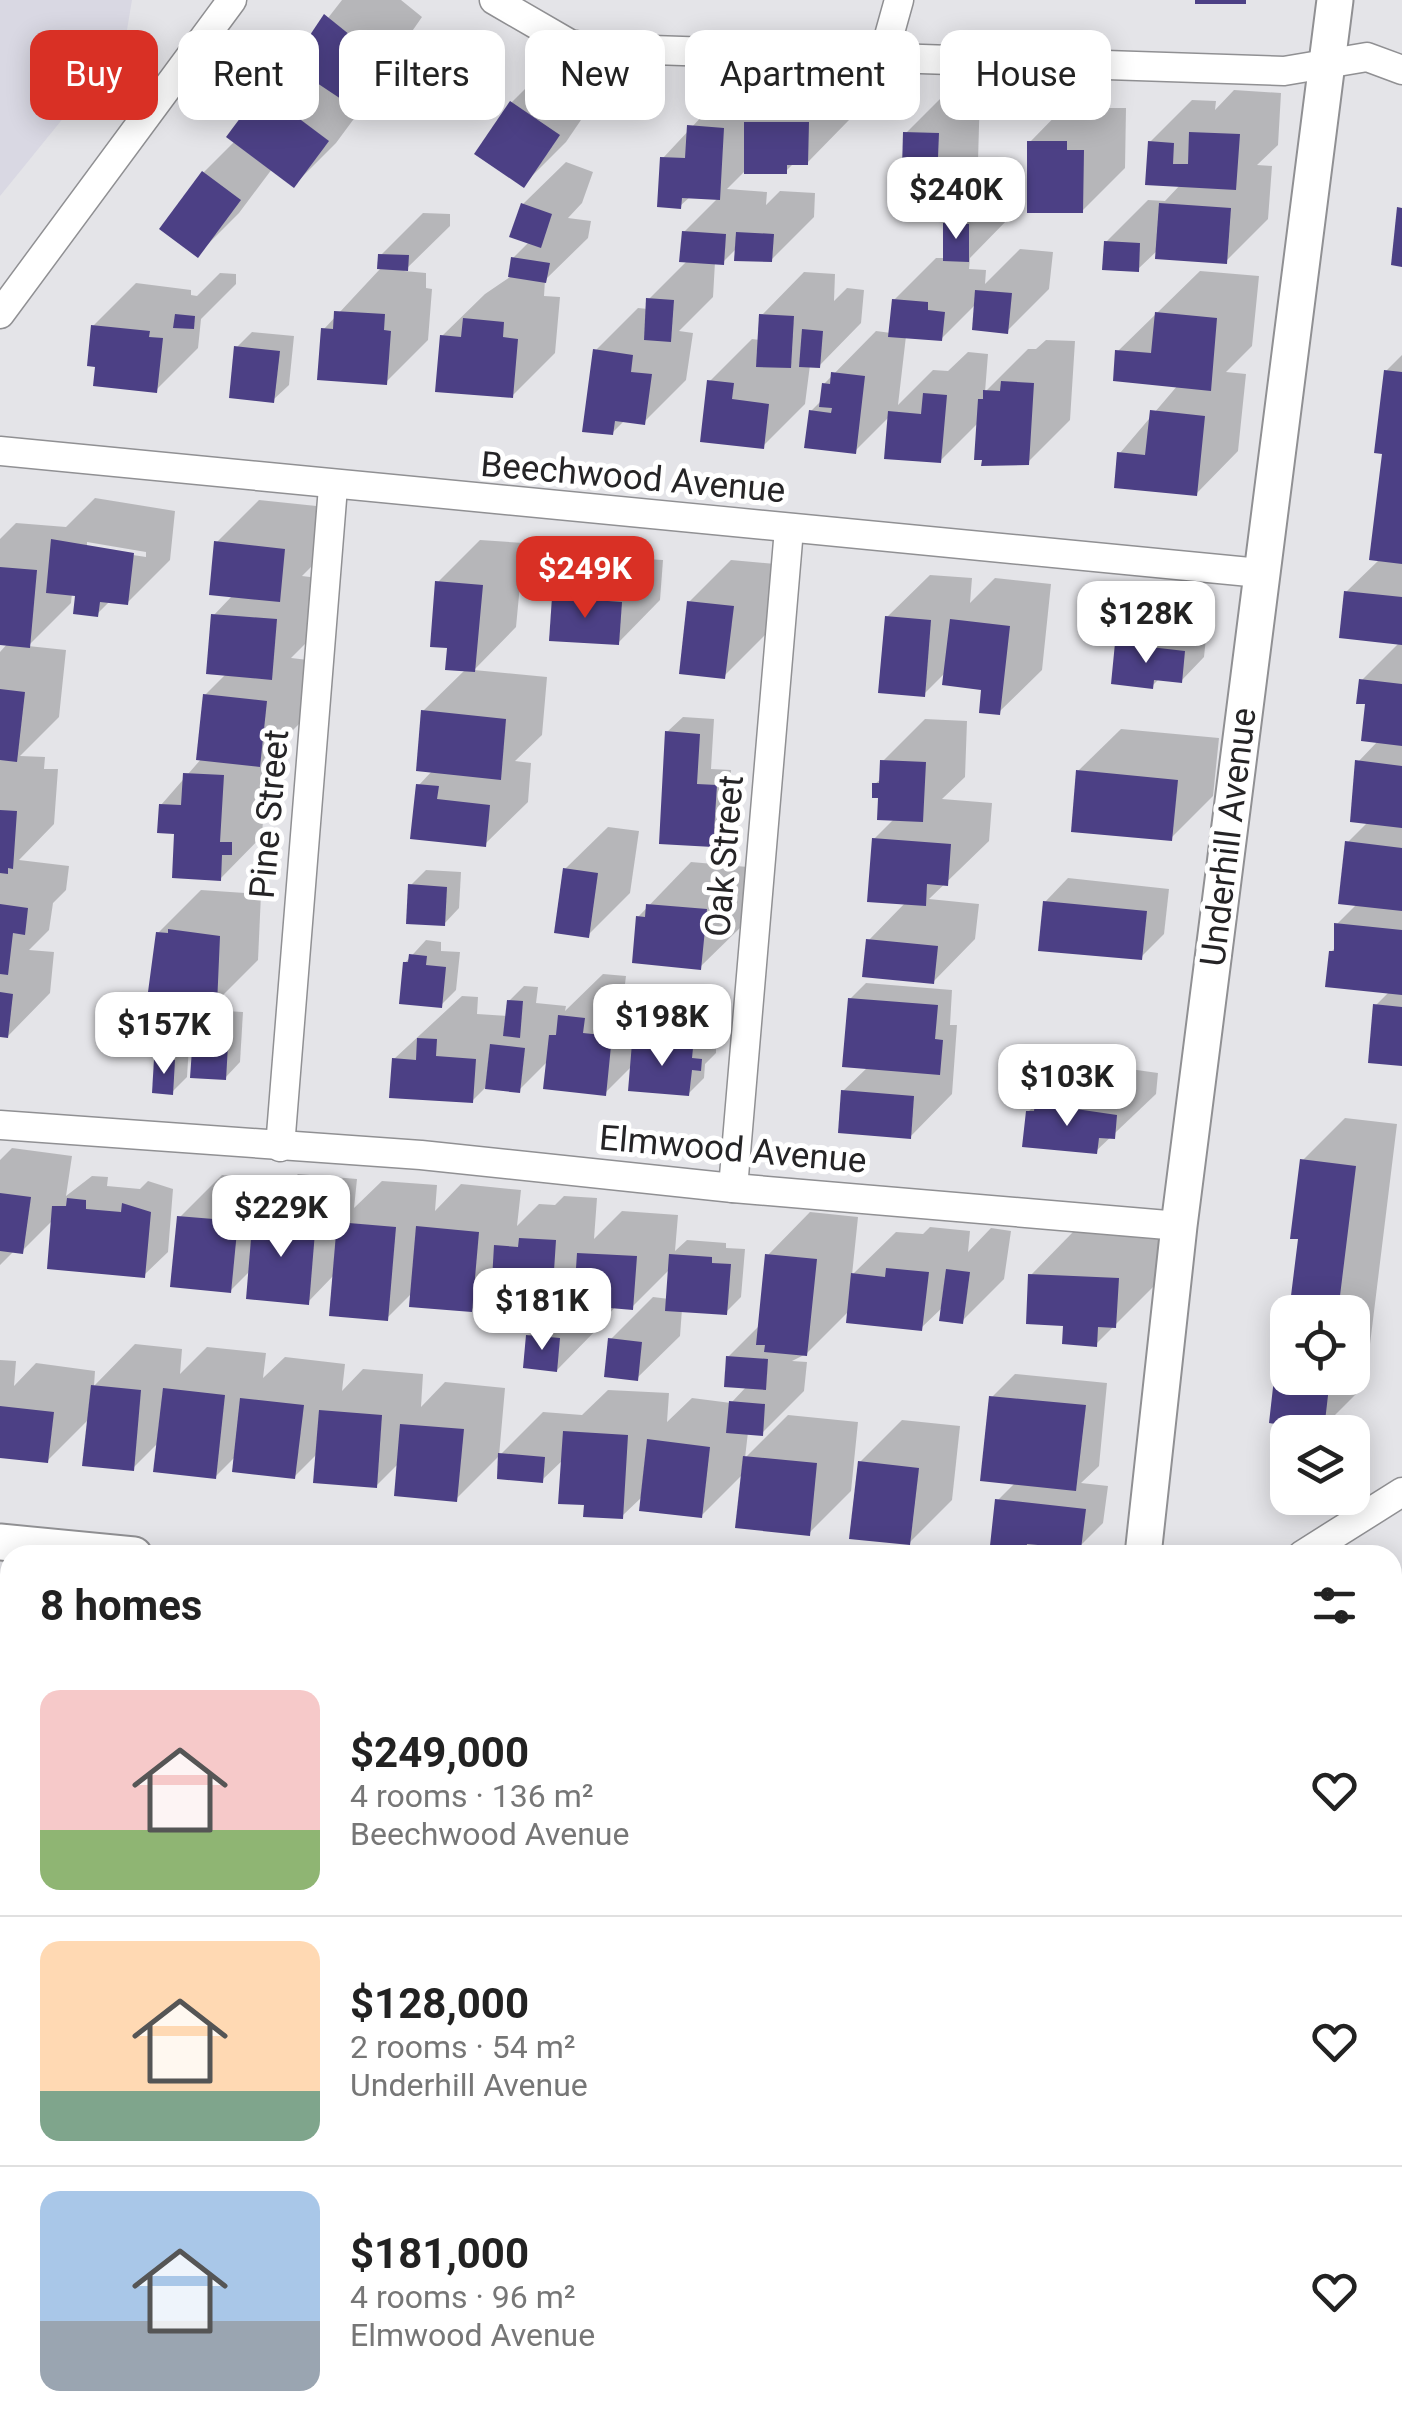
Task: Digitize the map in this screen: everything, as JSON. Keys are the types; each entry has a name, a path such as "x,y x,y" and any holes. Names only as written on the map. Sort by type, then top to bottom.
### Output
{"street":[{"path":"0,314 232,0"},
{"path":"494,0 560,39 593,48 685,52"},
{"path":"890,30 899,0"},
{"name":"Underhill Avenue","path":"1144,1545 1179,1226 1260,573 1336,0"},
{"path":"920,61 1284,71 1368,57 1402,70"},
{"name":"Beechwood Avenue","path":"0,451 333,487 1260,573"},
{"name":"Pine Street","path":"280,1146 333,487"},
{"name":"Oak Street","path":"733,1188 788,529"},
{"name":"Elmwood Avenue","path":"0,1125 421,1155 733,1188 1179,1226"},
{"path":"1318,1545 1402,1492"},
{"path":"0,1542 31,1545"}],"shaded area":[{"path":"0,0 132,0 127,30 30,30 30,120 62,120 0,196"}],"building":[{"path":"1195,0 1246,0 1246,4 1195,4"},
{"path":"324,14 344,30 339,30 339,98 319,84 319,30 313,30"},
{"path":"510,101 525,111 525,120 538,120 560,135 524,188 474,154 497,120 505,120"},
{"path":"239,120 301,120 329,141 294,188 226,137"},
{"path":"744,122 809,122 808,165 787,165 787,174 744,174"},
{"path":"687,125 724,128 720,200 682,198 681,209 657,207 660,157 685,158"},
{"path":"903,132 939,133 936,206 901,205"},
{"path":"1189,132 1240,134 1236,190 1145,185 1148,141 1174,143 1173,164 1188,164"},
{"path":"1027,141 1067,141 1067,150 1084,150 1083,213 1027,213"},
{"path":"202,171 241,200 198,258 159,229"},
{"path":"521,203 552,214 541,248 509,237"},
{"path":"1159,203 1231,208 1227,264 1155,259"},
{"path":"1397,207 1402,208 1402,267 1391,265"},
{"path":"943,223 969,224 969,262 943,261"},
{"path":"682,231 726,234 724,265 679,262"},
{"path":"736,232 774,234 772,262 734,261"},
{"path":"1104,241 1140,243 1139,272 1102,270"},
{"path":"378,254 409,255 408,271 377,269"},
{"path":"511,257 550,263 546,283 508,277"},
{"path":"975,290 1012,293 1008,334 972,330"},
{"path":"646,298 674,300 671,342 644,340"},
{"path":"892,299 928,302 928,310 945,312 942,341 888,337"},
{"path":"334,311 385,314 384,330 391,331 387,385 317,380 321,328 333,329"},
{"path":"1155,312 1217,318 1211,391 1113,381 1115,350 1151,353"},
{"path":"175,314 195,316 194,329 173,328"},
{"path":"759,314 794,316 791,368 756,367"},
{"path":"463,318 504,322 503,337 518,339 513,398 435,392 440,335 461,337"},
{"path":"91,325 150,331 149,337 163,338 157,393 93,386 95,367 87,366"},
{"path":"802,329 823,331 820,368 799,367"},
{"path":"234,346 280,351 274,403 229,398"},
{"path":"593,349 633,355 631,372 652,374 645,425 615,421 613,435 582,432"},
{"path":"1384,370 1402,372 1402,564 1369,560 1382,454 1374,453"},
{"path":"831,372 865,376 856,454 804,448 809,410 831,413 832,408 819,407 822,383 830,384"},
{"path":"707,380 734,383 732,399 769,404 764,449 700,442"},
{"path":"1001,381 1034,383 1029,465 981,466 982,460 974,460 978,399 983,399 983,390 1000,391"},
{"path":"923,393 947,395 941,463 884,459 888,411 921,414"},
{"path":"1150,410 1205,416 1197,496 1114,488 1117,452 1145,455"},
{"path":"51,539 134,553 128,605 100,602 98,617 73,614 75,596 46,593"},
{"path":"214,541 285,549 280,602 209,595"},
{"path":"0,567 37,570 30,648 0,645"},
{"path":"435,581 483,585 475,672 445,670 447,648 430,647"},
{"path":"1344,591 1402,597 1402,645 1339,638"},
{"path":"552,597 622,602 619,645 549,641"},
{"path":"687,601 734,606 725,679 679,674"},
{"path":"211,614 277,619 272,680 206,674"},
{"path":"885,616 931,620 925,697 878,693"},
{"path":"950,619 1010,626 1000,715 979,713 981,690 942,685"},
{"path":"1115,643 1185,651 1182,683 1154,680 1153,689 1111,684"},
{"path":"1359,679 1402,684 1402,746 1361,741 1365,704 1356,704"},
{"path":"0,689 25,692 17,762 0,760"},
{"path":"203,694 267,701 260,767 196,760"},
{"path":"421,710 506,719 501,780 416,771"},
{"path":"665,731 700,734 697,784 717,785 713,847 659,844"},
{"path":"880,760 926,762 923,822 877,820 878,798 872,798 872,783 879,783"},
{"path":"1355,760 1402,766 1402,828 1350,822"},
{"path":"1076,770 1178,780 1172,841 1071,832"},
{"path":"183,773 224,775 220,842 232,842 232,855 222,855 221,881 172,878 174,834 157,833 159,804 181,805"},
{"path":"416,784 439,786 437,799 490,805 486,847 410,839"},
{"path":"0,810 17,811 13,869 8,868 8,874 0,873"},
{"path":"872,838 951,844 948,886 927,884 926,906 867,902"},
{"path":"1345,841 1402,848 1402,911 1338,904"},
{"path":"563,868 598,873 589,938 554,933"},
{"path":"408,884 447,887 445,926 406,924"},
{"path":"1043,901 1147,911 1142,960 1038,951"},
{"path":"0,904 28,908 25,935 13,933 8,975 0,974"},
{"path":"646,904 707,909 701,970 632,963 636,916 645,917"},
{"path":"1334,923 1402,930 1402,995 1325,987 1329,951 1334,951"},
{"path":"168,929 220,936 217,1005 163,998 163,993 148,992 156,932 168,933"},
{"path":"866,939 938,946 934,984 862,977"},
{"path":"409,954 427,956 426,965 446,967 442,1008 399,1004 403,962 408,962"},
{"path":"0,992 13,994 8,1038 0,1037"},
{"path":"848,998 938,1005 935,1039 943,1040 940,1075 842,1067"},
{"path":"507,1000 523,1001 520,1038 503,1036"},
{"path":"1373,1004 1402,1007 1402,1066 1368,1063"},
{"path":"558,1015 585,1018 583,1033 612,1036 606,1096 543,1089 549,1035 556,1035"},
{"path":"208,1026 229,1027 226,1080 190,1078 193,1035 207,1036"},
{"path":"417,1038 437,1039 436,1056 476,1059 473,1103 389,1098 392,1058 416,1060"},
{"path":"632,1043 693,1048 692,1058 702,1059 701,1071 692,1070 689,1096 628,1091"},
{"path":"490,1044 525,1048 520,1093 485,1089"},
{"path":"154,1059 175,1060 173,1095 152,1093"},
{"path":"841,1090 914,1096 911,1139 838,1133"},
{"path":"1035,1103 1117,1115 1115,1139 1099,1138 1097,1154 1022,1147 1026,1111 1034,1111"},
{"path":"1300,1159 1356,1166 1340,1295 1291,1295 1298,1239 1290,1239"},
{"path":"0,1193 31,1197 23,1254 0,1251"},
{"path":"67,1198 86,1200 86,1209 121,1212 122,1203 151,1212 145,1278 47,1269 52,1206 66,1206"},
{"path":"253,1215 316,1220 309,1305 246,1299"},
{"path":"177,1216 238,1221 231,1293 170,1287"},
{"path":"337,1222 396,1227 388,1321 329,1316"},
{"path":"416,1226 479,1232 472,1312 409,1307"},
{"path":"519,1238 556,1240 552,1302 491,1298 494,1245 518,1247"},
{"path":"577,1253 637,1256 633,1310 610,1308 609,1317 573,1315"},
{"path":"669,1254 712,1257 712,1263 731,1264 727,1315 665,1311"},
{"path":"765,1254 817,1259 807,1356 764,1352 765,1345 756,1345"},
{"path":"886,1268 929,1272 922,1331 846,1323 851,1273 885,1277"},
{"path":"946,1269 970,1272 963,1324 939,1321"},
{"path":"1028,1274 1119,1278 1116,1328 1098,1327 1097,1347 1062,1344 1063,1326 1026,1324"},
{"path":"526,1335 560,1338 557,1372 523,1368"},
{"path":"608,1338 642,1342 638,1381 604,1377"},
{"path":"726,1356 768,1359 766,1390 724,1387"},
{"path":"91,1385 141,1390 134,1471 82,1466"},
{"path":"163,1388 225,1395 216,1479 153,1472"},
{"path":"1272,1395 1328,1395 1326,1415 1270,1415 1269,1423"},
{"path":"989,1396 1086,1405 1076,1491 980,1481"},
{"path":"240,1398 304,1405 295,1479 232,1472"},
{"path":"729,1401 765,1404 763,1436 726,1433"},
{"path":"0,1406 54,1412 48,1463 0,1458"},
{"path":"319,1410 382,1415 377,1488 313,1483"},
{"path":"400,1424 464,1429 457,1502 394,1496"},
{"path":"563,1431 628,1435 623,1519 583,1517 584,1505 558,1504"},
{"path":"647,1439 710,1447 702,1518 639,1511"},
{"path":"498,1453 545,1457 543,1483 497,1479"},
{"path":"743,1456 817,1463 810,1536 735,1528"},
{"path":"858,1461 919,1468 910,1545 849,1539"},
{"path":"995,1499 1086,1509 1082,1545 990,1545"}]}
